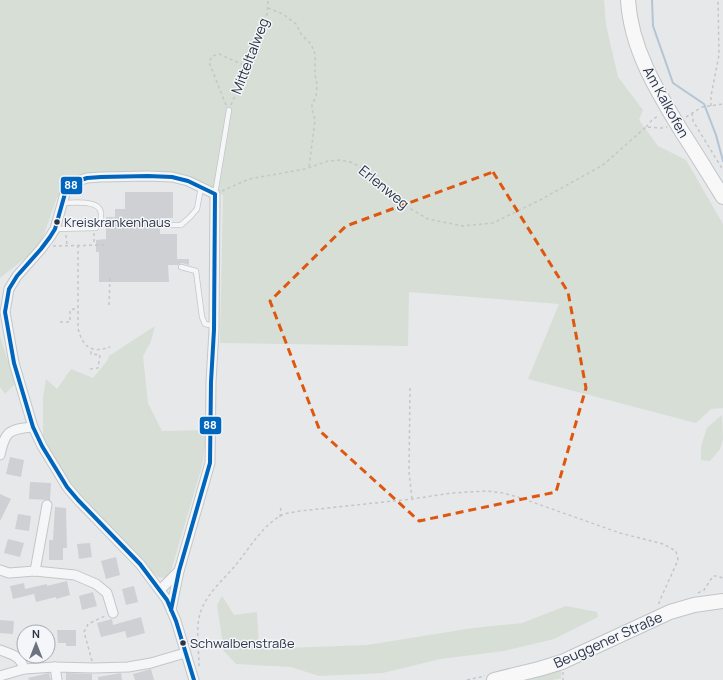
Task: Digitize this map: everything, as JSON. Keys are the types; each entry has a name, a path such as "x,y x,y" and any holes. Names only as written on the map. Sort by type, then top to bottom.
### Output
{"main road":[{"name":"Am Kalkofen","path":"628,0 629,14 637,44 648,72 669,111 723,197"},
{"name":"Beuggener Straße","path":"494,680 562,662 664,615 694,605 723,601"}],"street":[{"path":"171,610 179,571 210,463 211,382 214,326 215,194 201,186 172,177 148,176 88,178 75,182 66,190 61,203 55,229 41,249 17,276 10,289 4,312 14,363 34,427 51,461 78,500 140,564 160,590 176,621 193,676"},
{"path":"0,456 3,440 8,433 18,428 34,427"},
{"path":"35,572 47,505"},
{"path":"0,570 9,573 35,572 75,574 96,584 107,593 113,613"},
{"path":"160,590 179,571"},
{"path":"0,650 17,657 23,663 24,669"},
{"path":"0,676 24,669 55,667 128,667 151,663 185,653"},
{"path":"55,667 57,680"}],"lane":[{"path":"215,194 228,110"},
{"path":"165,225 181,224 190,218 197,209 201,186"},
{"path":"55,229 94,228 100,224 101,221 101,211 99,206 94,203 61,203"},
{"path":"181,267 196,271 202,317 205,324 214,326"}],"path":[{"name":"Mitteltalweg","path":"228,110 248,67 267,14 268,0"},
{"path":"711,106 711,96 719,55 718,0"},
{"path":"268,8 283,14 296,24 301,34 311,44 315,54 315,74 317,85 316,96 312,105 316,120 310,168"},
{"path":"228,110 210,62 212,56 219,54 248,67"},
{"path":"682,120 702,108 723,104"},
{"name":"Erlenweg","path":"215,194 249,180 310,168 333,160 339,160 350,162 368,173 398,202 428,219 463,226 493,223 540,200 603,165 651,121 660,114 669,111"},
{"path":"692,113 693,121 723,170"},
{"path":"646,127 661,128 671,126"},
{"path":"66,228 67,245"},
{"path":"94,228 94,245"},
{"path":"41,249 57,245 106,245"},
{"path":"78,245 78,328 80,338 86,345 94,350 102,350 110,347"},
{"path":"110,278 110,305"},
{"path":"60,322 70,322 70,310 78,308"},
{"path":"90,369 98,368 100,355 91,354 91,348"},
{"path":"410,388 409,472 412,499"},
{"path":"193,676 199,670 198,624 201,610 209,597 238,563 252,543 268,526 280,517 300,511 412,499 452,493 487,491 503,493 521,498 620,533 671,547 676,551 678,560 658,603 664,615"},
{"path":"280,517 281,506"},
{"path":"723,574 721,577 723,578"},
{"path":"94,668 84,632 88,624 96,619 113,613"}],"highlighted area":[{"path":"493,172 568,292 586,388 556,492 419,521 320,431 270,301 346,226"}],"shaded area":[{"path":"0,0 604,0 606,25 618,77 643,110 639,120 658,146 686,160 723,224 723,408 711,409 696,423 528,379 559,304 409,292 408,346 220,343 223,195 192,178 166,173 100,174 78,176 66,182 56,200 41,243 28,256 0,278"},
{"path":"155,326 151,341 143,356 148,403 162,431 207,430 202,466 171,571 169,576 163,578 158,577 153,573 136,552 104,521 77,491 54,459 43,437 43,398 46,379 57,389 71,369 93,378 107,361 109,356"},
{"path":"0,336 15,384 5,394 0,387"},
{"path":"722,415 723,440 720,449 710,461 701,460 701,446 707,428"},
{"path":"222,596 234,615 257,612 259,649 367,645 473,628 522,623 566,606 597,612 598,617 554,639 504,651 440,659 383,673 319,676 291,667 236,664 224,651 217,605"},
{"path":"560,668 561,678 553,680 522,680"}],"building":[{"path":"125,192 173,192 173,218 160,218 160,234 177,234 177,259 189,259 189,265 182,263 178,265 168,265 169,282 99,282 99,252 96,252 96,240 106,239 106,217 115,217 115,209 125,209"},
{"path":"10,457 24,460 21,477 6,474"},
{"path":"30,482 51,483 50,500 29,499"},
{"path":"0,494 11,499 0,521"},
{"path":"55,507 66,508 67,548 63,548 63,560 49,560 49,540 53,540"},
{"path":"18,514 31,516 29,531 15,529"},
{"path":"8,539 24,543 20,557 4,553"},
{"path":"90,543 92,557 79,559 77,544"},
{"path":"116,557 120,575 106,579 101,561"},
{"path":"67,581 70,595 36,602 34,594 13,599 10,586 24,583 25,589"},
{"path":"134,586 138,602 126,605 122,589"},
{"path":"93,592 97,606 82,610 79,596"},
{"path":"141,617 145,633 127,638 125,631 101,637 97,623 112,619 113,625"},
{"path":"0,620 14,621 13,634 0,633"},
{"path":"57,630 76,630 76,646 66,646 66,643 58,643"},
{"path":"151,669 154,680 135,680 133,674"},
{"path":"49,673 51,680 29,680 28,678"},
{"path":"66,673 92,674 92,680 66,680"},
{"path":"121,673 122,680 98,680 98,677"}],"waterway":[{"path":"652,0 653,26 673,83 704,104 716,135 723,161"}],"transit line":[{"name":"88","path":"171,610 179,571 210,463 211,382 214,330 215,194 188,181 172,177 148,176 87,178 75,182 66,190 55,229 41,249 17,276 9,289 5,312 14,363 33,427 42,446 67,487 140,564 167,600 176,621 194,680"}],"place":[{"name":"Kreiskrankenhaus","path":"57,222"},
{"name":"Schwalbenstraße","path":"183,643"}]}
